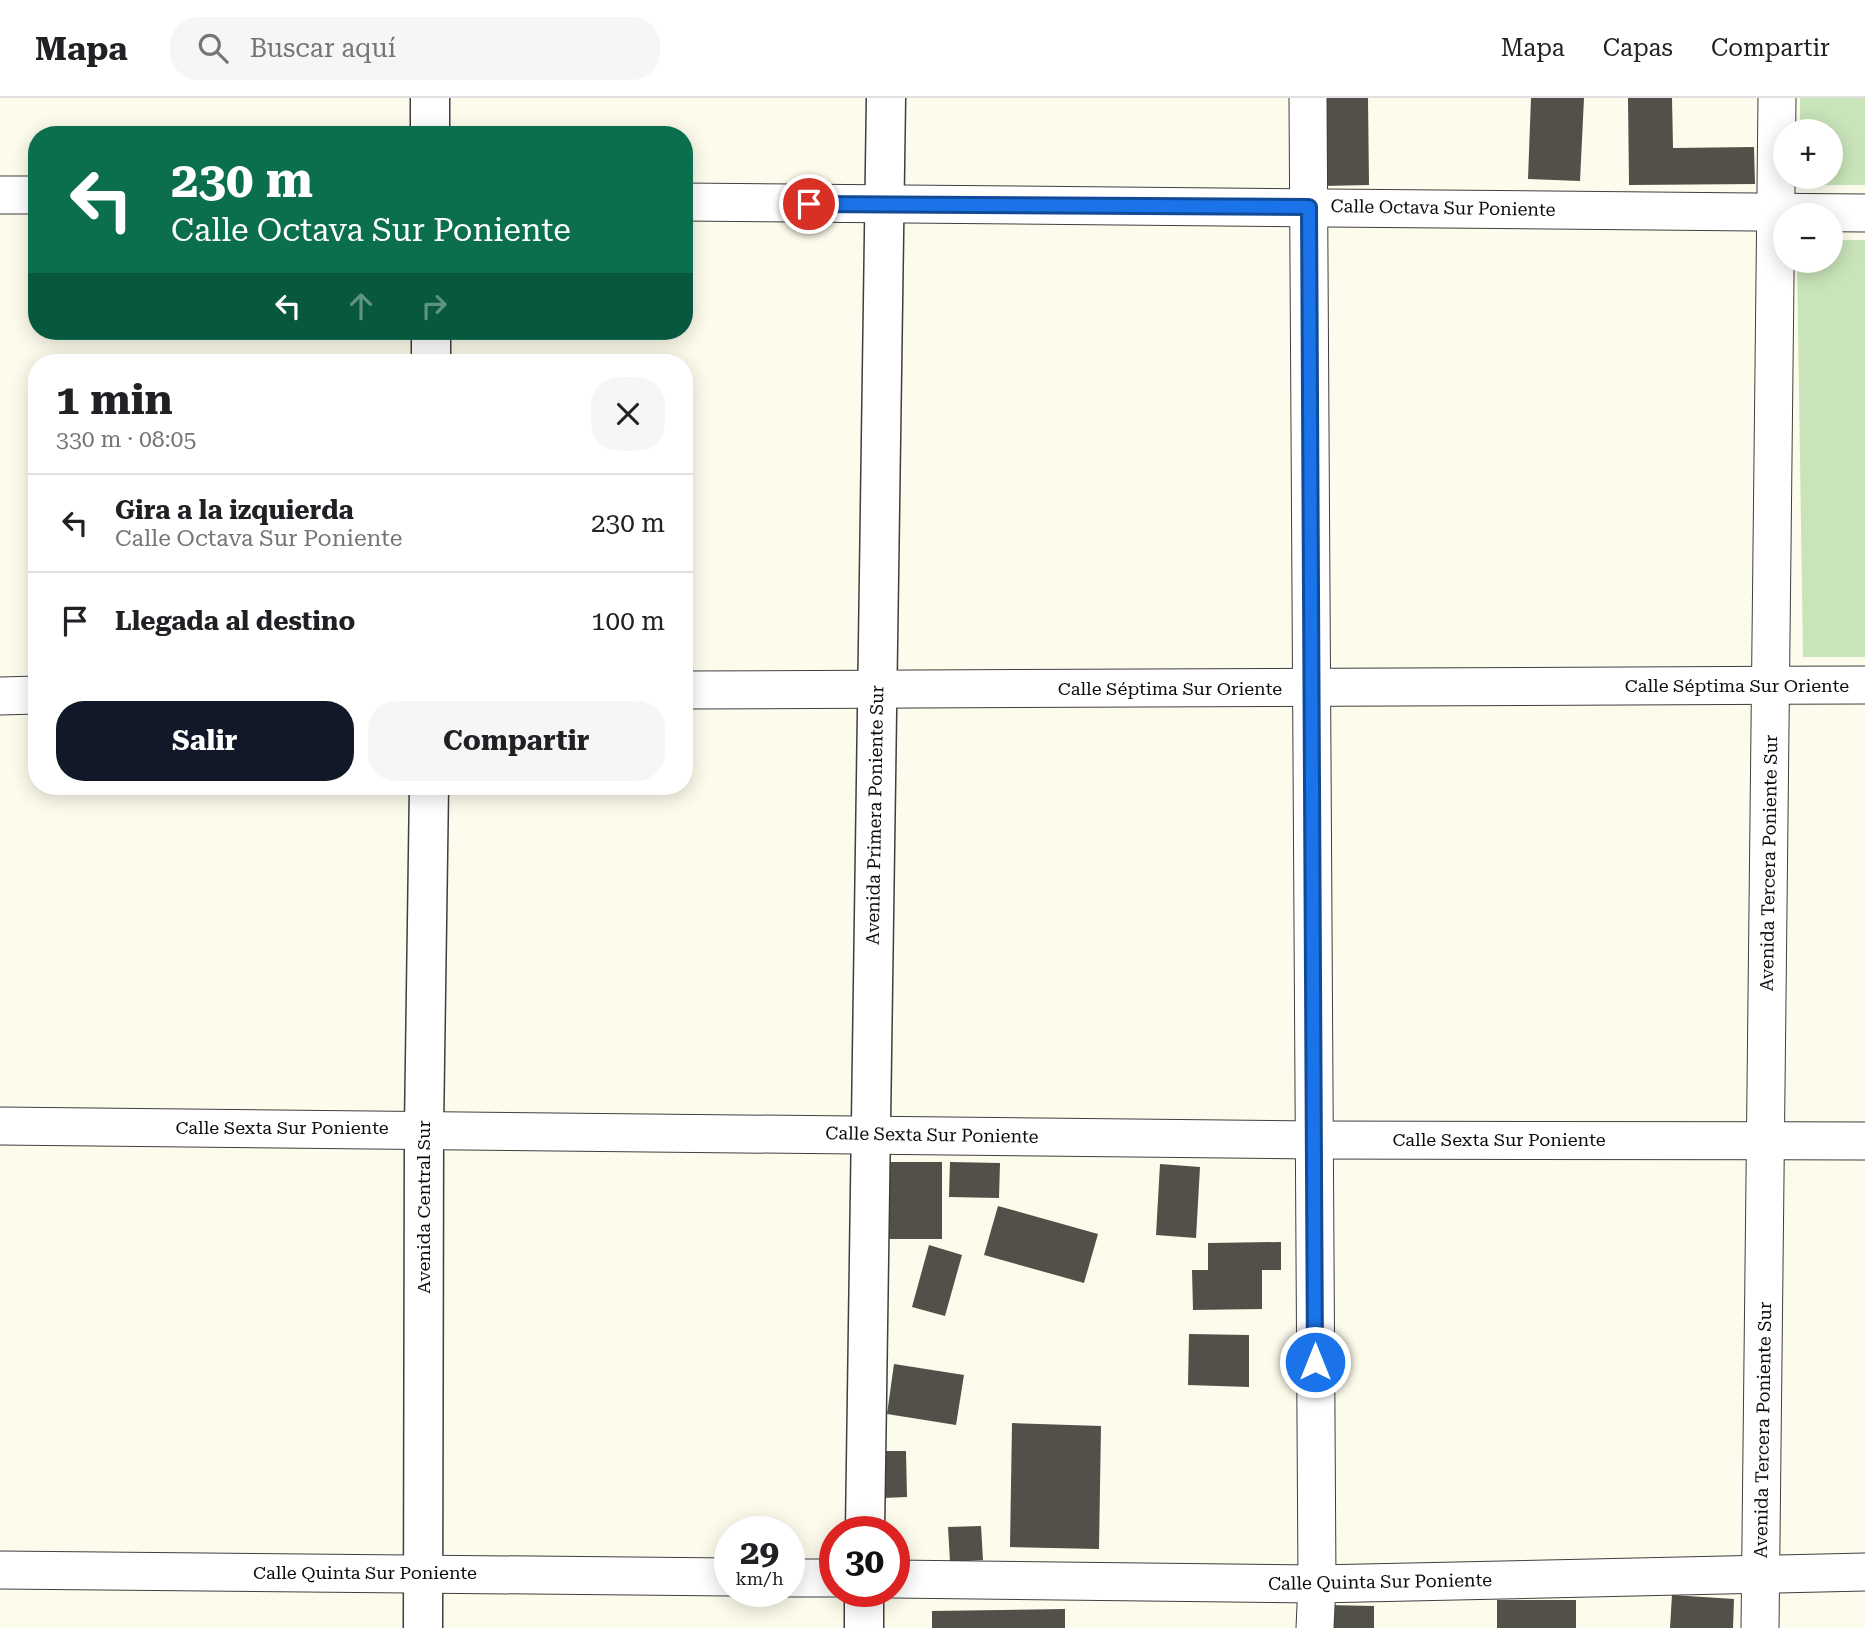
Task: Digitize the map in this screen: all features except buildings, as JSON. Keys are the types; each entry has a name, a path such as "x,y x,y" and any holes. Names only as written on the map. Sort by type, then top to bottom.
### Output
{"street":[{"path":"430,98 430,126"},
{"name":"Avenida Primera Poniente Sur","path":"865,1516 886,98"},
{"path":"1308,98 1317,1584 1315,1628"},
{"name":"Avenida Tercera Poniente Sur","path":"1777,98 1777,203"},
{"path":"0,195 28,195"},
{"name":"Calle Octava Sur Poniente","path":"693,202 1773,212"},
{"name":"Calle Octava Sur Poniente","path":"1843,213 1865,213"},
{"name":"Avenida Tercera Poniente Sur","path":"1760,1628 1776,273"},
{"name":"Calle Séptima Sur Oriente","path":"693,691 1865,685"},
{"path":"0,696 28,695"},
{"name":"Avenida Central Sur","path":"423,1628 424,1129 429,795"},
{"name":"Calle Sexta Sur Poniente","path":"0,1126 1314,1140 1865,1141"},
{"name":"Calle Quinta Sur Poniente","path":"0,1570 714,1577"},
{"name":"Calle Quinta Sur Poniente","path":"910,1579 1317,1584 1865,1572"},
{"path":"864,1607 864,1628"}],"green space":[{"path":"1800,98 1865,98 1865,185 1843,185 1843,119 1800,119"},
{"path":"1843,240 1865,240 1865,657 1803,657 1797,273 1843,273"}],"route":[{"path":"809,204 1309,207 1315,1362"}]}
